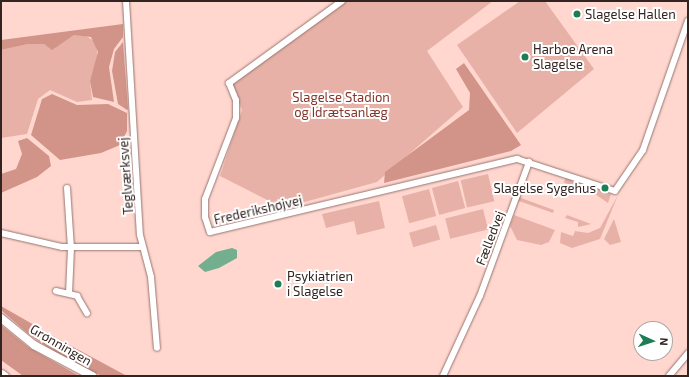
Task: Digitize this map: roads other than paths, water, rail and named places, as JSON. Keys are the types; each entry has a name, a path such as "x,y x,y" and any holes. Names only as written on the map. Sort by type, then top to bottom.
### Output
{"main road":[{"name":"Grønningen","path":"1,318 34,345 92,376"}],"street":[{"name":"Teglværksvej","path":"126,1 142,247 151,277 157,348"},
{"name":"Frederikshøjvej","path":"340,2 229,83 236,100 236,118 205,199 205,217 210,232 510,161 529,162"},
{"path":"529,162 615,191 643,150 688,21"},
{"name":"Fælledvej","path":"443,376 478,300 529,162"},
{"path":"67,188 71,248 69,293"},
{"path":"1,233 71,248 142,247"},
{"path":"56,292 69,293 81,300 88,313"},
{"path":"669,376 688,353"}],"place":[{"name":"Slagelse Hallen","path":"577,14"},
{"name":"Harboe Arena Slagelse","path":"525,57"},
{"name":"Slagelse Sygehus","path":"605,188"},
{"name":"Psykiatrien i Slagelse","path":"278,284"}],"park label":[{"name":"Slagelse Stadion og Idrætsanlæg","path":"341,106"}]}
